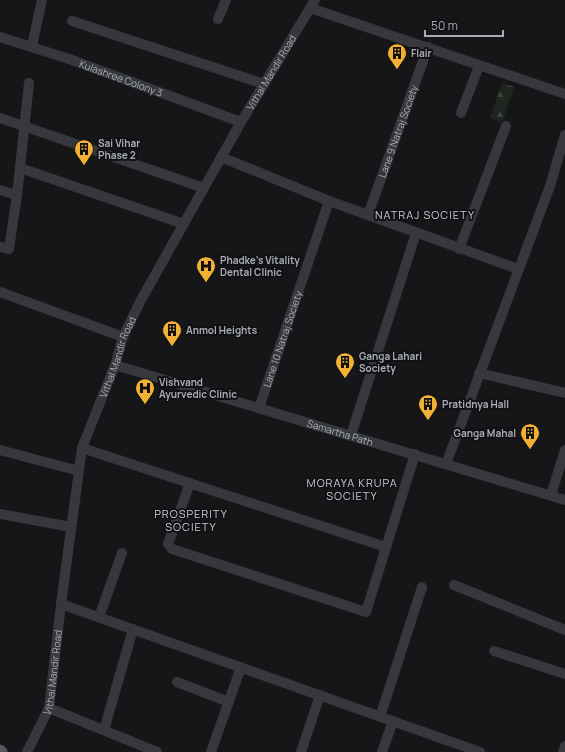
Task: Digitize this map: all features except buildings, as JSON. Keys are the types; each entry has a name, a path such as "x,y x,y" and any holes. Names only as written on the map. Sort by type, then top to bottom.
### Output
{"street":[{"path":"32,46 42,0"},
{"path":"218,19 226,0"},
{"path":"313,4 479,66 565,94"},
{"name":"Vithal Mandir Road","path":"28,752 49,708 82,448 116,365 123,337 141,300 221,157 313,4"},
{"path":"72,21 264,84"},
{"name":"Kulashree Colony 3","path":"0,37 32,46 241,122"},
{"name":"Lane 9 Natraj Society","path":"368,215 428,47"},
{"path":"461,113 479,66"},
{"path":"0,247 9,249 17,195 29,83"},
{"path":"0,118 25,125 204,188"},
{"path":"459,248 506,126"},
{"path":"446,464 550,186 565,135"},
{"path":"221,157 329,201 518,269"},
{"path":"20,168 184,224"},
{"path":"0,190 17,195"},
{"name":"Lane 10 Natraj Society","path":"259,408 329,201"},
{"path":"351,435 416,233"},
{"path":"0,292 123,337"},
{"name":"Samartha Path","path":"116,365 565,500"},
{"path":"479,374 565,393"},
{"path":"82,448 386,547"},
{"path":"0,450 79,471"},
{"path":"551,495 565,450"},
{"path":"190,483 168,544 172,549 366,612 415,454"},
{"path":"0,514 71,527"},
{"path":"99,617 122,553"},
{"path":"454,585 565,630"},
{"path":"380,717 422,587"},
{"path":"61,604 392,721 461,749 480,752"},
{"path":"104,730 133,629"},
{"path":"494,651 565,674"},
{"path":"211,752 241,667"},
{"path":"177,682 229,702"},
{"path":"301,752 320,696"},
{"path":"49,708 156,752"},
{"path":"382,752 392,721"},
{"path":"563,752 565,746"}],"green space":[{"path":"502,83 514,87 502,122 490,118"}],"place":[{"name":"Flair","path":"397,70"},
{"name":"Sai Vihar Phase 2","path":"84,166"},
{"name":"Phadke's Vitality Dental Clinic","path":"206,283"},
{"name":"Anmol Heights","path":"172,347"},
{"name":"Ganga Lahari Society","path":"345,379"},
{"name":"Vishvand Ayurvedic Clinic","path":"145,405"},
{"name":"Pratidnya Hall","path":"428,421"},
{"name":"Ganga Mahal","path":"530,450"}],"district":[{"name":"NATRAJ SOCIETY","path":"425,215"},
{"name":"MORAYA KRUPA SOCIETY","path":"352,489"},
{"name":"PROSPERITY SOCIETY","path":"191,520"}]}
